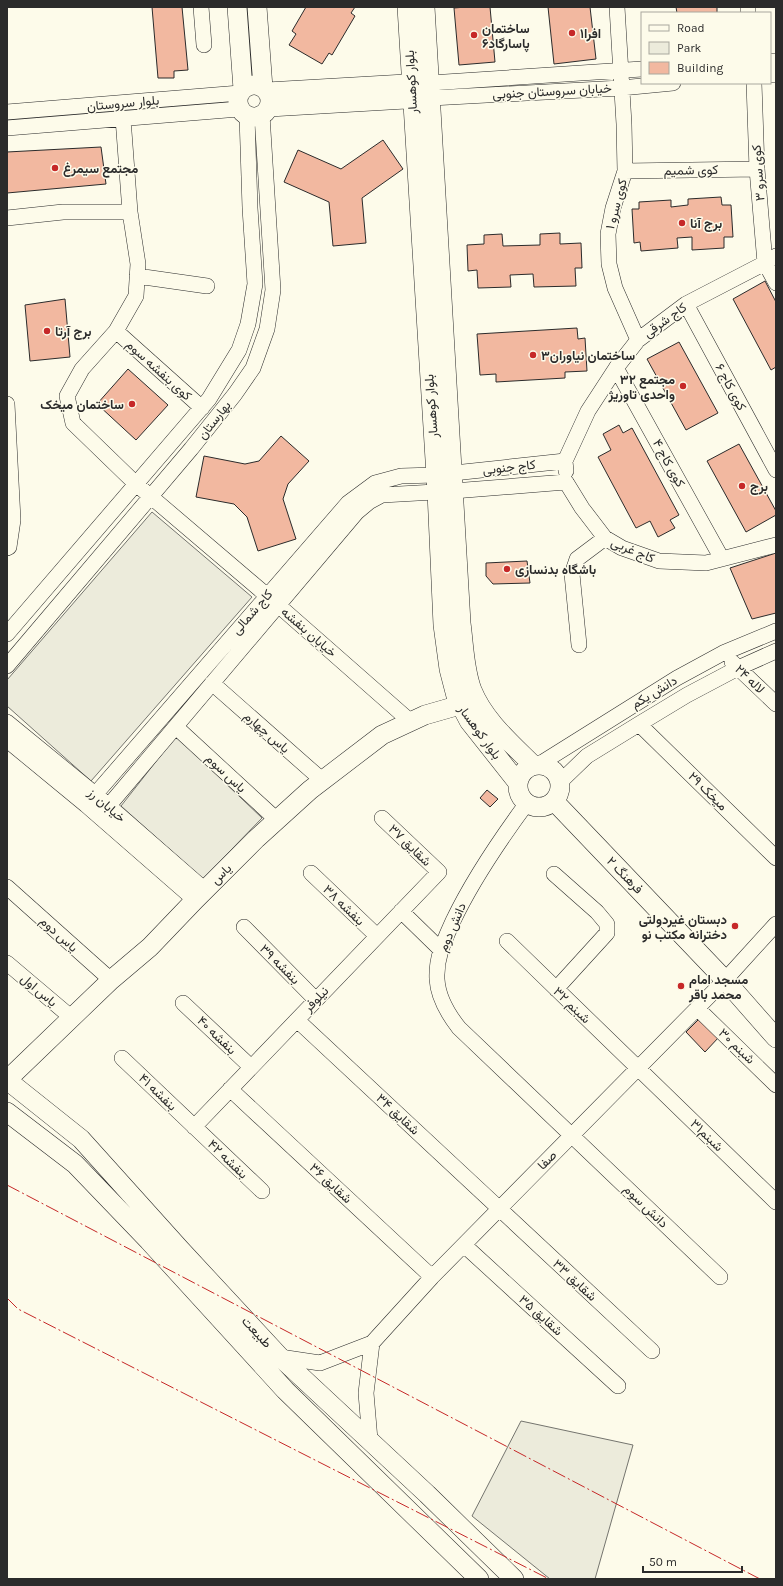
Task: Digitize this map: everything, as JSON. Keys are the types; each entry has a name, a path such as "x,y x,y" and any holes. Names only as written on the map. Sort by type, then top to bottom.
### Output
{"main road":[{"path":"237,7 254,101"},
{"path":"254,101 257,7"},
{"name":"بلوار کوهسار","path":"407,7 412,91 444,483 466,666 472,690 484,712 507,739 536,765"},
{"name":"بلوار کوهسار","path":"425,7 431,90 444,483 443,625 449,669 460,705 470,721 518,783"},
{"path":"254,101 431,90"},
{"name":"یاس","path":"7,1080 111,980 150,947 200,895 277,820 322,780 382,735 425,716 460,705"},
{"path":"536,765 550,767 558,776 560,782 558,795 554,801 550,804 538,807 527,803 520,794 518,783 523,772 536,765"},
{"name":"فرهنگ ۲","path":"554,801 725,980 776,1038"},
{"name":"طبیعت","path":"7,1080 81,1139 280,1356 370,1440 514,1579"},
{"name":"طبیعت","path":"7,1112 75,1164 149,1241 285,1390 479,1579"}],"street":[{"path":"201,7 204,45"},
{"name":"کوی سرو ۱","path":"616,7 625,171 613,208 608,234 609,264 615,288 638,340"},
{"name":"خیابان سروستان جنوبی","path":"431,90 641,69"},
{"name":"خیابان سروستان جنوبی","path":"431,90 621,88 663,84"},
{"name":"کوی سرو ۳","path":"754,84 757,169 771,259"},
{"name":"بلوار سروستان","path":"7,112 254,101"},
{"name":"بلوار سروستان","path":"7,128 123,118 254,101"},
{"name":"بهارستان","path":"7,634 202,408 239,350 248,324 255,284 250,208 254,101"},
{"name":"بهارستان","path":"7,666 152,497 235,394 253,368 267,329 273,290 254,101"},
{"name":"خیابان بنفشه","path":"123,118 130,212 138,264 136,296 116,331 82,369 68,396 73,424 136,484 267,595 411,722"},
{"name":"کوی شمیم","path":"625,171 757,169"},
{"path":"7,218 63,212 130,212"},
{"path":"771,259 776,283"},
{"name":"کاج شرقی","path":"565,461 588,411 616,368 638,340 686,304 771,259"},
{"path":"138,276 207,286"},
{"name":"کوی کاج ۶","path":"686,304 776,470"},
{"name":"کوی بنفشه سوم","path":"116,331 202,408"},
{"name":"کوی کاج ۴","path":"616,368 722,559"},
{"path":"7,404 13,520 8,547"},
{"path":"565,461 566,482"},
{"name":"کاج جنوبی","path":"444,483 565,461"},
{"name":"کاج شمالی","path":"91,799 348,503 375,483 402,476 444,483"},
{"name":"کاج جنوبی","path":"444,483 566,482"},
{"name":"کاج غربی","path":"566,482 582,508 605,538 622,548 659,562 706,563 776,545"},
{"name":"کاج شمالی","path":"104,811 357,512 369,502 382,495 444,483"},
{"path":"579,645 572,574 578,558 605,538"},
{"name":"دانش یکم","path":"536,765 677,678 723,653 776,631"},
{"name":"دانش یکم","path":"560,782 587,756 639,724 687,695 738,668 776,651"},
{"name":"لاله ۲۴","path":"723,653 776,704"},
{"name":"یاس چهارم","path":"212,683 322,780"},
{"name":"خیابان رز","path":"7,722 104,811 200,895"},
{"name":"میخک ۲۹","path":"639,724 776,858"},
{"name":"یاس سوم","path":"176,727 277,820"},
{"name":"خیابان رز","path":"7,740 91,799"},
{"name":"دانش دوم","path":"527,803 490,854 464,898 440,949 437,980 441,998 448,1014 459,1028 571,1136"},
{"name":"شقایق ۳۷","path":"382,818 439,872"},
{"name":"نیلوفر","path":"194,1127 439,872"},
{"name":"بنفشه ۳۸","path":"311,873 377,936"},
{"path":"554,874 597,912 607,924 607,933 556,989"},
{"name":"یاس دوم","path":"7,887 111,980"},
{"path":"401,911 440,949"},
{"name":"صفا","path":"372,1343 432,1277 725,980 776,924"},
{"name":"بنفشه ۳۹","path":"244,927 316,1000"},
{"name":"شبنم ۳۲","path":"507,941 638,1068"},
{"name":"یاس اول","path":"7,963 72,1018"},
{"name":"بنفشه ۴۰","path":"183,1003 251,1067"},
{"name":"شبنم ۳۰","path":"697,1008 776,1084"},
{"name":"شقایق ۳۴","path":"297,1020 499,1209"},
{"name":"بنفشه ۴۱","path":"122,1058 194,1127"},
{"name":"شبنم۳۱","path":"638,1068 776,1202"},
{"name":"شقایق ۳۶","path":"230,1089 432,1277"},
{"name":"بنفشه ۴۲","path":"194,1127 262,1191"},
{"name":"دانش سوم","path":"571,1136 720,1277"},
{"name":"شقایق ۳۳","path":"499,1209 652,1351"},
{"name":"شقایق ۳۵","path":"464,1245 618,1386"},
{"path":"280,1356 320,1363 372,1343 366,1393 370,1440"}],"green space":[{"path":"152,512 252,597 91,781 7,706 7,680"},
{"path":"176,736 262,818 203,879 121,806"},
{"path":"521,1421 633,1445 595,1579 550,1579 472,1516"}],"building":[{"path":"152,7 182,7 188,70 174,71 174,78 158,78"},
{"path":"306,7 355,7 351,13 355,16 332,55 329,53 322,64 289,45 296,34 292,31"},
{"name":"ساختمان پاسارگاد۶","path":"490,7 495,62 459,65 454,8"},
{"name":"افرا۱","path":"548,7 590,7 596,59 554,64"},
{"path":"676,7 717,7 717,12 677,12"},
{"path":"383,140 403,169 362,198 366,243 333,246 329,202 284,182 298,150 341,169"},
{"name":"مجتمع سیمرغ","path":"101,147 106,184 7,193 7,152"},
{"name":"برج آنا","path":"721,197 722,205 731,205 733,237 724,237 724,248 692,250 692,237 677,238 678,248 641,251 640,242 634,243 632,209 639,209 639,202 671,200 671,207 688,205 688,199"},
{"path":"560,233 560,244 581,243 582,268 575,268 576,286 534,287 533,274 510,275 511,287 478,288 477,270 468,271 467,245 484,244 484,235 502,234 503,246 540,245 540,234"},
{"path":"765,281 776,302 776,367 771,370 733,299"},
{"name":"برج آرتا","path":"65,299 70,357 30,361 25,305"},
{"name":"ساختمان نیاوران۳","path":"577,328 578,339 585,338 587,371 565,372 565,378 496,382 496,374 480,375 477,334"},
{"name":"مجتمع ۳۲ واحدی تاوریژ","path":"679,342 718,413 686,430 647,359"},
{"name":"ساختمان میخک","path":"128,369 168,405 136,440 97,404"},
{"path":"619,425 623,433 632,428 679,515 670,520 675,528 658,537 650,521 636,528 598,457 611,450 603,434"},
{"path":"281,436 309,461 288,484 283,499 296,539 258,551 247,517 234,504 196,497 204,456 245,464 259,461"},
{"name":"برج","path":"739,444 776,511 776,515 746,532 707,461"},
{"path":"776,553 776,613 752,619 730,568"},
{"name":"باشگاه بدنسازی","path":"527,561 530,583 493,584 486,576 486,563"},
{"path":"487,790 498,799 490,807 480,798"},
{"path":"700,1018 719,1037 705,1052 686,1032"}],"power":[{"path":"7,1185 760,1579"},
{"path":"7,1298 18,1309 549,1579"}],"place":[{"name":"افرا۱","path":"572,33"},
{"name":"ساختمان پاسارگاد۶","path":"474,35"},
{"name":"مجتمع سیمرغ","path":"55,168"},
{"name":"برج آنا","path":"682,223"},
{"name":"برج آرتا","path":"47,331"},
{"name":"ساختمان نیاوران۳","path":"533,355"},
{"name":"مجتمع ۳۲ واحدی تاوریژ","path":"683,386"},
{"name":"ساختمان میخک","path":"132,404"},
{"name":"برج","path":"742,486"},
{"name":"باشگاه بدنسازی","path":"507,569"},
{"name":"دبستان غیردولتی دخترانه مکتب نو","path":"735,926"},
{"name":"مسجد امام محمد باقر","path":"681,986"}]}
